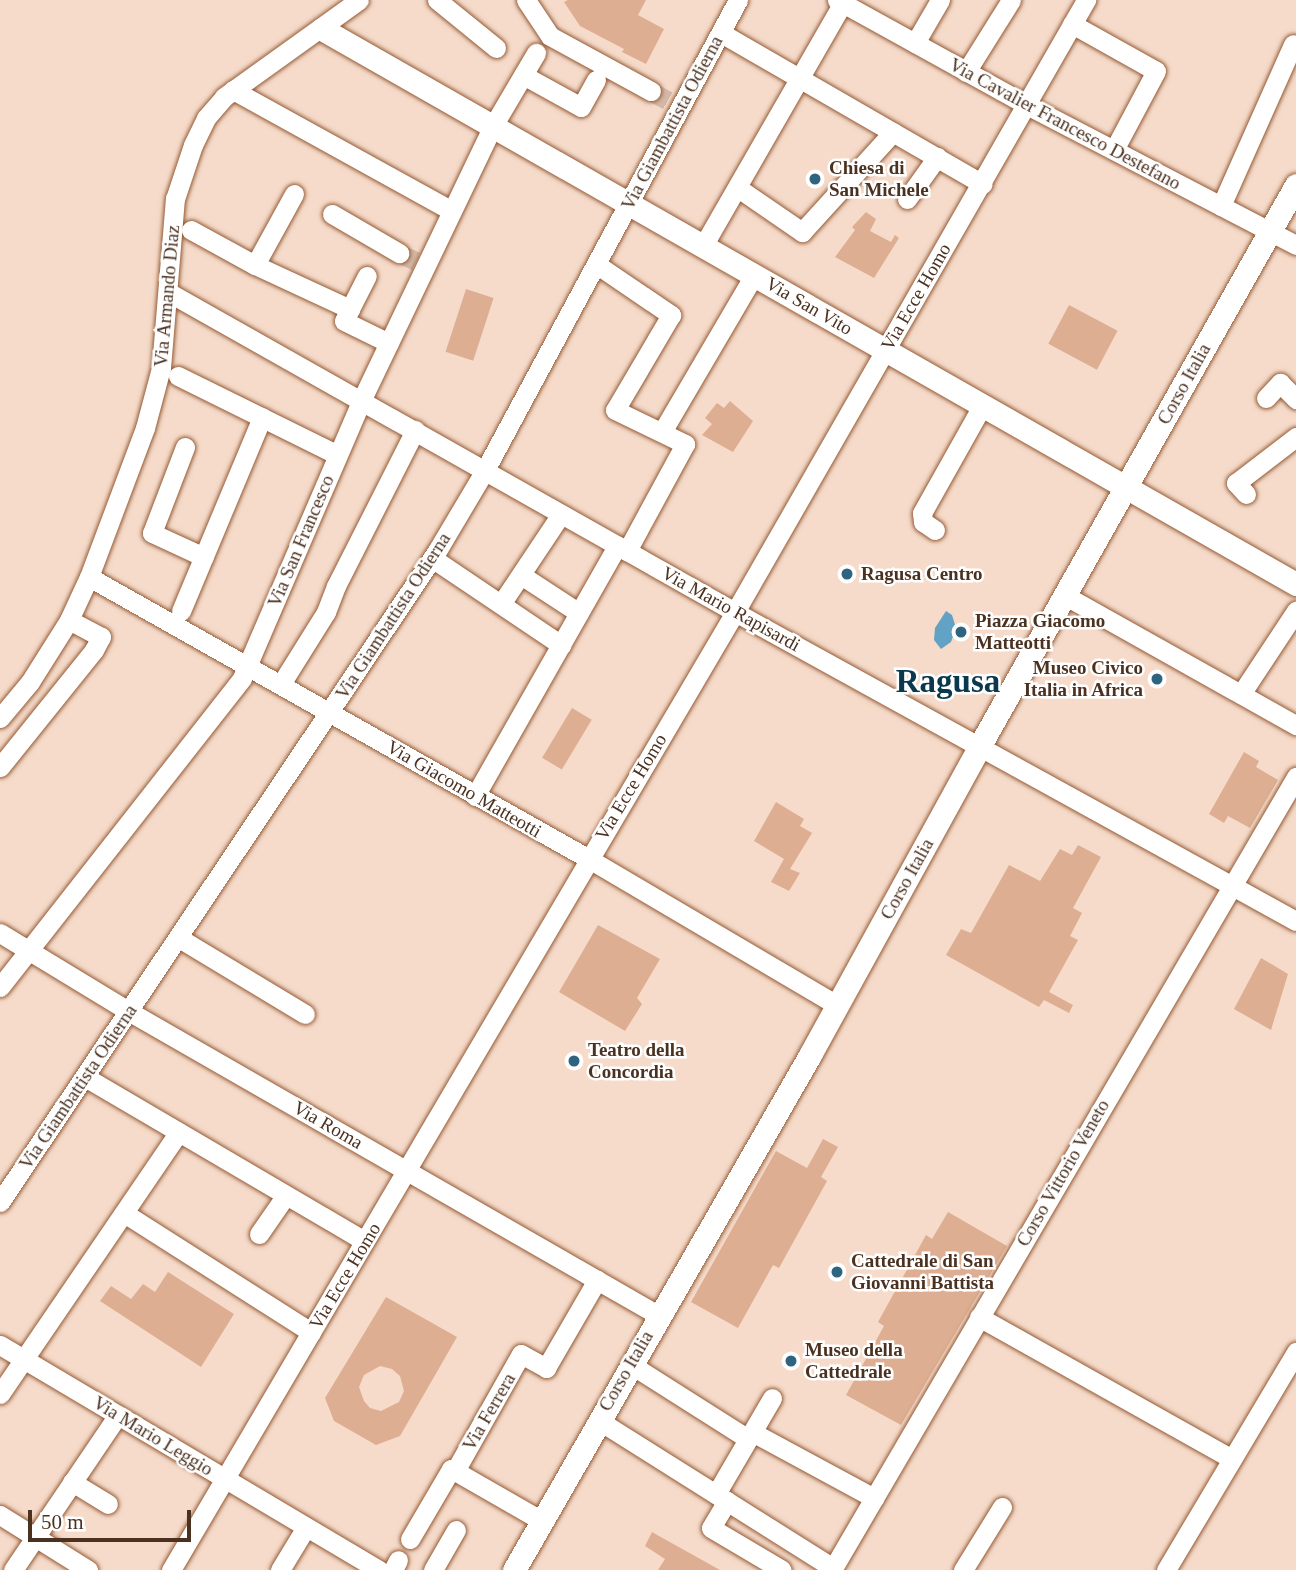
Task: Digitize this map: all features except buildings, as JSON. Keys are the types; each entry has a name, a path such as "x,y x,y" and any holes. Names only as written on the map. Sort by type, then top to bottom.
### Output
{"street":[{"name":"Via Armando Diaz","path":"0,718 30,682 69,620 89,577 145,428 161,368 176,200 193,145 206,118 233,90 359,0"},
{"path":"437,0 495,48"},
{"path":"526,0 550,36 651,91"},
{"name":"Via Giambattista Odierna","path":"0,1202 130,1012 432,558 485,470 629,203 676,104 721,33 738,0"},
{"path":"915,43 940,0"},
{"path":"966,72 1011,0"},
{"name":"Via Ecce Homo","path":"171,1570 735,612 983,184 1086,0"},
{"path":"703,246 800,78 839,2"},
{"name":"Via Cavalier Francesco Destefano","path":"839,2 1027,105 1296,245"},
{"path":"1072,24 1156,71 1114,150"},
{"name":"Via San Vito","path":"322,29 1296,584"},
{"path":"721,33 983,184"},
{"path":"1222,206 1293,44"},
{"name":"Via San Francesco","path":"0,988 242,678 362,399 493,126 536,53"},
{"path":"523,75 581,107 596,80"},
{"path":"233,90 452,211"},
{"path":"738,188 802,233 894,132"},
{"path":"907,199 937,157"},
{"name":"Corso Italia","path":"514,1570 837,1005 978,747 1296,185"},
{"path":"255,265 294,194"},
{"path":"332,214 399,253"},
{"path":"191,230 255,265 350,309"},
{"path":"475,796 579,613 685,444 615,410 671,315 596,264"},
{"path":"662,432 754,275"},
{"path":"367,276 344,321 389,343"},
{"name":"Via Mario Rapisardi","path":"168,292 362,399 735,612 1296,921"},
{"path":"178,376 338,455"},
{"path":"1266,398 1280,383 1296,399"},
{"path":"935,530 923,522 922,513 982,406"},
{"path":"181,611 262,417"},
{"path":"281,684 326,612 336,586 415,430"},
{"path":"1246,494 1236,483 1296,437"},
{"path":"185,447 152,533 204,556"},
{"path":"501,604 561,514"},
{"path":"432,558 561,645"},
{"path":"521,575 579,613"},
{"name":"Via Giacomo Matteotti","path":"89,577 589,859 837,1005"},
{"path":"1064,595 1296,725"},
{"path":"1241,694 1296,611"},
{"path":"0,767 101,637 69,620"},
{"name":"Corso Vittorio Veneto","path":"833,1569 1296,777"},
{"name":"Via Roma","path":"0,933 130,1012 658,1315"},
{"path":"179,938 305,1014"},
{"path":"85,1077 365,1241"},
{"path":"0,1394 179,1132"},
{"path":"259,1234 286,1195"},
{"path":"124,1213 311,1332"},
{"name":"Via Ferrera","path":"410,1539 451,1469 455,1471 521,1354 545,1368 597,1280"},
{"path":"979,1317 1232,1459"},
{"name":"Via Mario Leggio","path":"0,1345 379,1570"},
{"path":"1166,1570 1296,1352"},
{"path":"630,1364 750,1435 874,1498"},
{"path":"772,1398 750,1435 712,1528 782,1570"},
{"path":"13,1570 118,1415"},
{"path":"598,1420 833,1569"},
{"path":"455,1471 542,1521"},
{"path":"72,1482 108,1504"},
{"path":"963,1570 1002,1507"},
{"path":"0,1515 88,1570"},
{"path":"280,1570 306,1527"},
{"path":"433,1570 456,1530"}],"shaded area":[{"path":"646,0 638,15 664,29 646,64 580,26 564,2"},
{"path":"866,212 876,219 870,231 891,242 895,235 899,238 874,278 835,257 855,230 852,227"},
{"path":"466,289 494,298 473,361 446,352"},
{"path":"1069,305 1118,331 1097,370 1048,344"},
{"path":"730,401 753,421 733,452 702,435 712,424 705,418 717,403 724,408"},
{"path":"572,708 592,720 562,770 542,758"},
{"path":"1244,752 1259,761 1256,767 1278,780 1250,828 1228,816 1224,823 1209,814"},
{"path":"776,802 804,819 800,826 812,833 790,869 800,873 789,891 771,882 784,859 754,841"},
{"path":"1078,845 1101,857 1073,908 1082,913 1070,936 1078,940 1049,992 1073,1005 1069,1013 1044,1000 1039,1007 946,955 961,929 971,933 1009,865 1040,881 1060,849 1072,855"},
{"path":"598,925 660,959 637,998 642,1004 625,1031 559,992"},
{"path":"1261,958 1288,974 1271,1030 1234,1009"},
{"path":"823,1139 838,1147 821,1177 827,1181 779,1268 773,1265 738,1328 691,1302 776,1151 807,1168"},
{"path":"948,1212 1007,1246 901,1425 846,1395 884,1326 878,1322 926,1235 932,1239"},
{"path":"168,1272 234,1314 201,1367 100,1301 111,1286 131,1299 143,1284 155,1292"},
{"path":"386,1297 457,1337 400,1436 376,1445 334,1421 325,1398","holes":["380,1366 392,1369 400,1376 404,1391 399,1402 381,1411 370,1408 359,1387 364,1375"]},
{"path":"652,1532 720,1570 658,1570 665,1559 645,1546"}],"water":[{"path":"946,611 952,615 956,628 951,642 941,649 934,640 935,628"}],"tunnel":[{"path":"651,91 671,102"},
{"path":"399,253 425,265"}],"place":[{"name":"Chiesa di San Michele","path":"815,179"},
{"name":"Ragusa Centro","path":"847,574"},
{"name":"Piazza Giacomo Matteotti","path":"961,632"},
{"name":"Museo Civico Italia in Africa","path":"1157,679"},
{"name":"Teatro della Concordia","path":"574,1061"},
{"name":"Cattedrale di San Giovanni Battista","path":"837,1272"},
{"name":"Museo della Cattedrale","path":"791,1361"}],"district":[{"name":"Ragusa","path":"948,682"}]}
